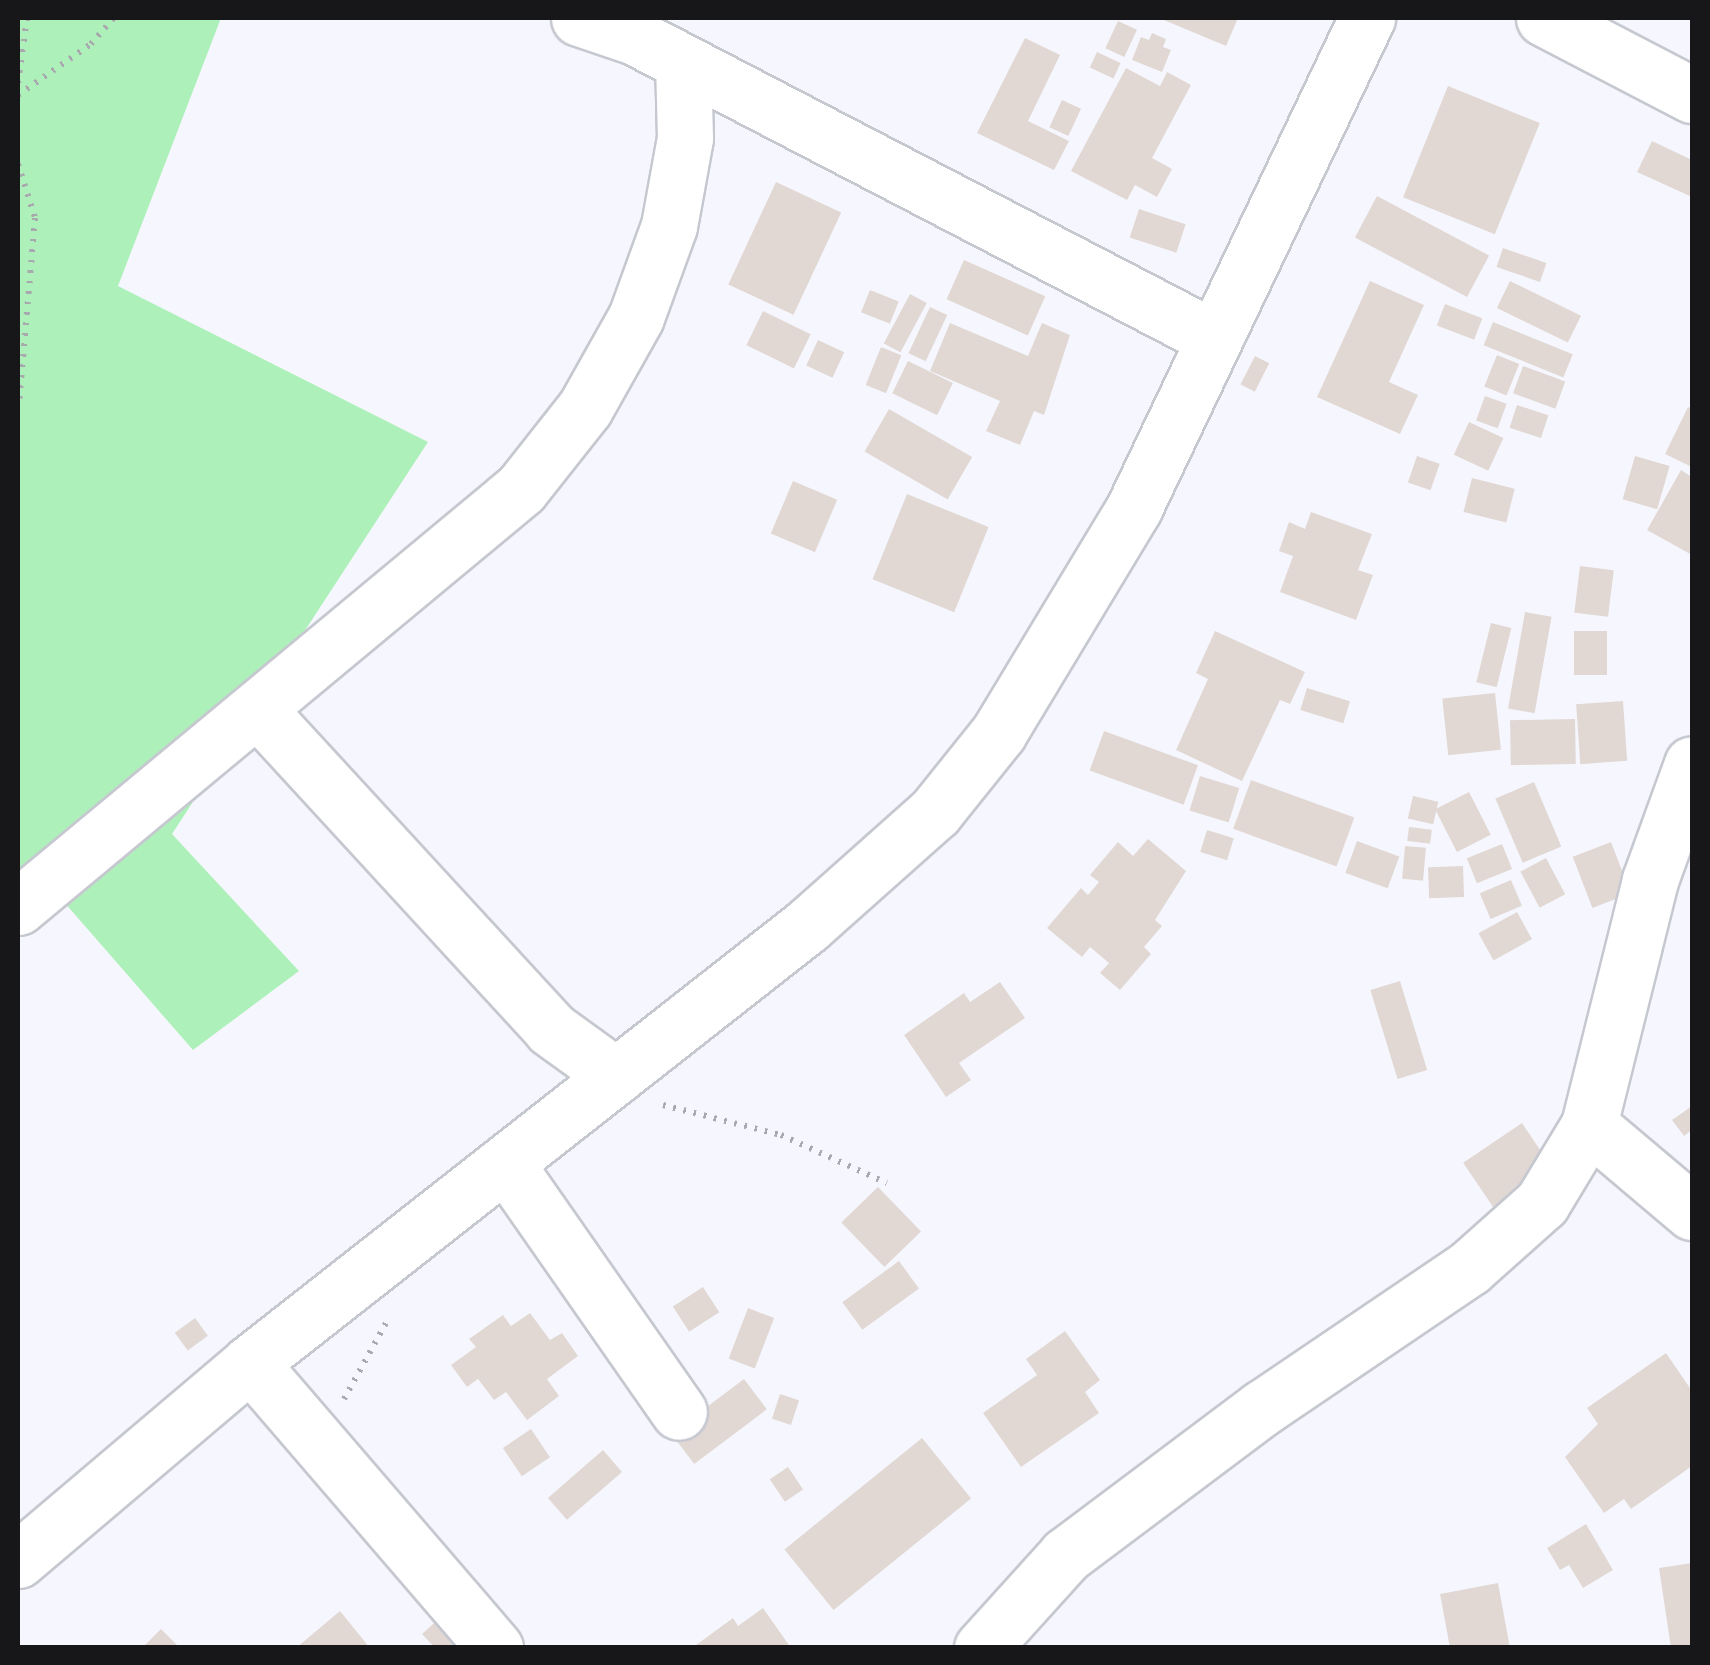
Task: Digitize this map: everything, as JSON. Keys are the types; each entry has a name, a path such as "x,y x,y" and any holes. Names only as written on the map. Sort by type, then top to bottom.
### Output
{"street":[{"path":"579,18 640,27 683,63 1214,338"},
{"path":"1544,18 1692,95"},
{"path":"20,1555 250,1363 410,1243 807,926 946,798 1052,650 1134,508 1371,19"},
{"path":"18,907 521,489 584,408 636,317 669,226 685,138 683,63"},
{"path":"258,710 551,1029 607,1083"},
{"path":"982,1648 1066,1555 1262,1408 1469,1268 1542,1203 1589,1125 1650,880 1692,764"},
{"path":"1589,1125 1692,1212"},
{"path":"506,1164 678,1412"},
{"path":"250,1363 495,1648"}],"path":[{"path":"18,83 28,18"},
{"path":"18,95 91,44 114,18"},
{"path":"18,164 35,218 20,406"},
{"path":"607,1083 781,1135 887,1184"},
{"path":"334,1458 337,1410 385,1326 410,1243"}],"green space":[{"path":"18,18 221,18 118,286 428,442 172,834 299,971 193,1050 57,894 18,873"}],"building":[{"path":"1159,18 1238,18 1226,46"},
{"path":"1118,21 1137,30 1124,57 1105,48"},
{"path":"1152,33 1166,39 1163,47 1171,50 1162,72 1132,60 1141,37 1149,40"},
{"path":"1025,38 1060,55 1028,121 1069,141 1054,170 977,133"},
{"path":"1097,52 1121,63 1113,78 1090,67"},
{"path":"1126,68 1160,86 1167,72 1191,85 1152,158 1172,169 1157,197 1135,185 1127,200 1071,171"},
{"path":"1448,86 1540,123 1495,234 1403,197"},
{"path":"1062,100 1081,109 1068,136 1049,127"},
{"path":"1652,141 1692,160 1692,197 1637,172"},
{"path":"776,182 841,212 793,315 728,284"},
{"path":"1377,196 1489,256 1467,297 1355,237"},
{"path":"1139,209 1186,224 1176,253 1130,238"},
{"path":"1503,248 1546,263 1540,282 1496,267"},
{"path":"964,260 1045,296 1028,335 947,299"},
{"path":"1370,281 1424,305 1389,382 1418,395 1400,434 1317,397"},
{"path":"1510,281 1581,316 1568,343 1497,308"},
{"path":"870,290 899,302 890,324 861,312"},
{"path":"910,294 927,303 900,352 884,343"},
{"path":"1445,304 1482,318 1474,340 1437,325"},
{"path":"930,307 947,315 926,361 908,353"},
{"path":"763,311 811,334 794,368 746,345"},
{"path":"1493,322 1573,354 1563,377 1484,345"},
{"path":"950,323 1028,356 1042,323 1070,335 1044,415 1034,411 1020,445 986,431 1000,401 930,371"},
{"path":"818,340 844,352 832,378 806,365"},
{"path":"881,347 901,355 886,393 866,385"},
{"path":"1497,355 1519,364 1507,396 1484,387"},
{"path":"1255,356 1269,363 1255,392 1240,385"},
{"path":"908,361 953,383 937,415 892,393"},
{"path":"1523,366 1565,381 1555,409 1513,393"},
{"path":"1485,396 1507,404 1498,428 1476,420"},
{"path":"1517,405 1548,415 1541,438 1510,428"},
{"path":"1688,407 1692,409 1692,467 1665,454"},
{"path":"889,409 972,457 948,499 864,451"},
{"path":"1469,422 1503,438 1488,471 1454,455"},
{"path":"1417,456 1440,464 1431,490 1408,482"},
{"path":"1635,456 1670,466 1657,509 1623,499"},
{"path":"1681,470 1692,477 1692,555 1647,530"},
{"path":"1472,478 1515,489 1506,523 1464,512"},
{"path":"793,481 837,500 815,552 771,533"},
{"path":"907,494 989,527 954,612 873,579"},
{"path":"1311,512 1372,534 1358,570 1373,575 1356,620 1280,592 1293,556 1279,551 1289,522 1305,529"},
{"path":"1580,566 1614,570 1608,617 1574,613"},
{"path":"1525,612 1552,617 1535,713 1508,709"},
{"path":"1491,623 1511,628 1497,687 1476,682"},
{"path":"1215,631 1305,672 1290,704 1280,700 1242,781 1176,750 1208,679 1196,673"},
{"path":"1574,631 1607,631 1607,675 1574,675"},
{"path":"1307,688 1350,701 1343,723 1300,710"},
{"path":"1495,693 1501,750 1448,755 1442,699"},
{"path":"1623,701 1627,761 1580,764 1576,704"},
{"path":"1575,719 1576,764 1511,765 1510,720"},
{"path":"1104,731 1198,765 1184,805 1090,770"},
{"path":"1200,776 1239,788 1229,822 1189,810"},
{"path":"1251,780 1354,818 1337,866 1233,829"},
{"path":"1534,782 1561,846 1523,863 1495,798"},
{"path":"1469,792 1491,835 1457,852 1435,809"},
{"path":"1413,796 1438,802 1433,824 1408,818"},
{"path":"1409,827 1432,830 1430,844 1407,841"},
{"path":"1207,830 1234,838 1227,860 1200,852"},
{"path":"1148,839 1186,871 1155,920 1162,926 1144,947 1151,954 1120,990 1100,973 1109,963 1090,947 1082,957 1047,928 1081,888 1088,895 1099,882 1090,875 1118,842 1133,856"},
{"path":"1357,841 1399,856 1388,888 1345,873"},
{"path":"1611,842 1631,893 1592,908 1573,857"},
{"path":"1502,844 1512,869 1477,883 1467,858"},
{"path":"1405,846 1426,848 1423,881 1402,879"},
{"path":"1546,858 1565,894 1540,908 1520,872"},
{"path":"1463,866 1464,897 1429,898 1428,867"},
{"path":"1511,880 1522,906 1491,919 1480,893"},
{"path":"1517,912 1532,939 1494,960 1479,933"},
{"path":"1400,981 1427,1070 1398,1079 1370,990"},
{"path":"1000,982 1025,1018 959,1063 971,1080 946,1097 904,1035 964,993 970,1002"},
{"path":"1692,1106 1692,1130 1684,1136 1672,1120"},
{"path":"1522,1123 1555,1172 1496,1212 1463,1163"},
{"path":"878,1187 921,1232 884,1267 841,1222"},
{"path":"899,1261 919,1289 862,1330 842,1302"},
{"path":"703,1287 719,1312 689,1332 673,1307"},
{"path":"748,1308 774,1318 755,1368 729,1358"},
{"path":"530,1313 550,1340 562,1333 578,1356 547,1379 559,1396 527,1420 506,1392 494,1400 478,1379 467,1387 451,1365 476,1347 469,1339 503,1315 511,1326"},
{"path":"195,1318 208,1336 188,1350 175,1333"},
{"path":"1065,1331 1100,1380 1085,1392 1099,1413 1021,1467 983,1413 1037,1375 1026,1359"},
{"path":"1666,1353 1692,1391 1692,1466 1631,1509 1624,1499 1604,1513 1565,1457 1598,1424 1587,1408"},
{"path":"744,1379 767,1409 694,1464 671,1434"},
{"path":"780,1394 799,1400 791,1425 772,1419"},
{"path":"531,1429 550,1457 522,1476 503,1448"},
{"path":"922,1438 971,1499 834,1610 784,1549"},
{"path":"603,1450 622,1472 567,1520 548,1498"},
{"path":"788,1467 803,1489 785,1502 770,1479"},
{"path":"1586,1524 1613,1570 1583,1588 1569,1565 1560,1570 1547,1548"},
{"path":"1692,1563 1692,1648 1671,1648 1659,1568"},
{"path":"1498,1583 1510,1648 1450,1648 1440,1594"},
{"path":"763,1608 791,1648 692,1648 733,1618 738,1626"},
{"path":"340,1611 370,1648 296,1648"},
{"path":"443,1615 462,1648 435,1648 422,1634"},
{"path":"161,1629 180,1648 142,1648"}]}
